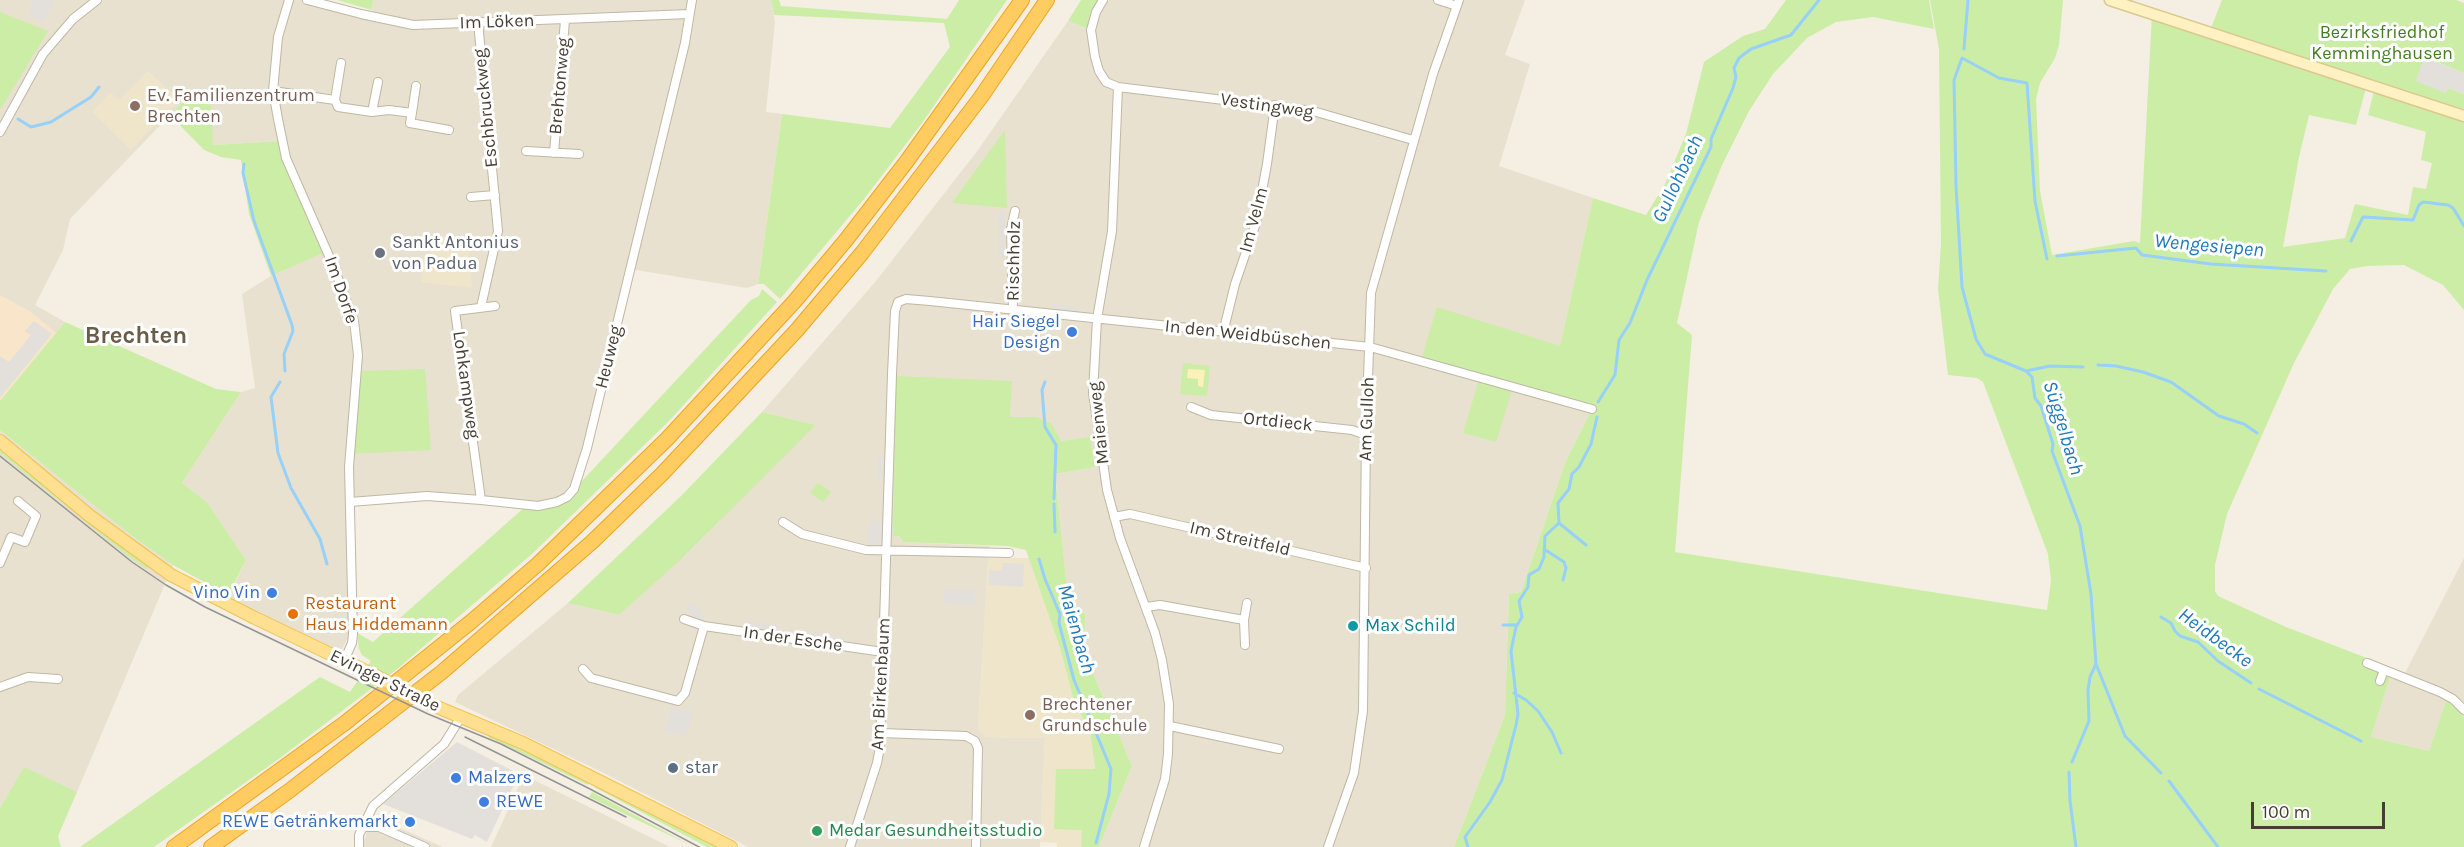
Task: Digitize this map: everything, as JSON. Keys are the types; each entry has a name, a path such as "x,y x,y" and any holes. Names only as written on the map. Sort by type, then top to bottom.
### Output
{"highway":[{"path":"174,847 337,729 472,621 538,564 667,439 779,319 846,240 908,161 1022,0"},
{"path":"211,847 332,759 442,672 584,550 662,474 797,330 862,253 981,97 1047,0"}],"main road":[{"name":"Evinger Straße","path":"0,441 90,516 171,574 223,603 437,707 523,742 731,847"}],"street":[{"path":"0,132 43,54 73,19 97,0"},
{"name":"Im Dorfe","path":"289,0 279,37 273,91 286,158 338,276 354,321 358,354 349,467 353,638 344,661"},
{"name":"Im Löken","path":"307,0 413,25 690,14"},
{"name":"Heuweg","path":"350,502 428,496 547,506 567,497 579,479 685,43 692,0"},
{"path":"1103,0 1096,12 1091,30 1095,57 1099,71 1106,82 1118,87"},
{"path":"1438,0 1458,3"},
{"path":"2110,0 2464,116"},
{"name":"Am Gulloh","path":"1328,847 1354,773 1363,711 1366,435 1371,293 1413,140 1458,3"},
{"name":"Brehtonweg","path":"554,153 565,20"},
{"name":"Eschbruckweg","path":"478,22 498,231 481,308"},
{"path":"341,63 335,100 338,106 372,112 389,110 412,113"},
{"path":"372,112 378,82"},
{"path":"416,86 410,123 449,130"},
{"name":"Vestingweg","path":"1118,87 1313,111 1413,140"},
{"name":"Maienweg","path":"1118,87 1112,231 1097,319 1093,393 1100,455 1114,517 1162,660 1170,726 1163,786 1144,847"},
{"path":"273,91 335,100"},
{"name":"Im Velm","path":"1223,333 1235,284 1256,223 1268,164 1275,105"},
{"name":"Brehtonweg","path":"526,151 579,154"},
{"path":"471,198 495,195"},
{"name":"Rischholz","path":"1013,310 1011,229 1015,211"},
{"name":"In den Weidbüschen","path":"898,302 906,299 1370,347 1592,409"},
{"name":"Am Birkenbaum","path":"850,847 877,763 881,734 892,353 894,310 898,302"},
{"name":"Lohkampweg","path":"481,500 455,311 495,306"},
{"name":"Ortdieck","path":"1191,407 1211,415 1353,430 1366,435"},
{"path":"0,563 11,537 25,542 36,516 18,501"},
{"name":"Im Streitfeld","path":"1114,517 1130,513 1366,568"},
{"path":"783,522 802,534 835,544 886,552 1009,553"},
{"path":"1245,645 1244,620 1247,603"},
{"path":"1146,607 1160,604 1244,620"},
{"name":"In der Esche","path":"684,619 704,626 883,652"},
{"path":"584,669 591,678 678,701 686,693 704,626"},
{"path":"2367,663 2440,692 2454,699 2464,710"},
{"path":"2380,681 2384,670"},
{"path":"0,687 28,677 58,679"},
{"path":"359,847 358,838 368,812 444,744 461,717"},
{"path":"1170,726 1279,749"},
{"path":"881,734 966,736 975,741 978,748 976,847"},
{"path":"364,827 379,827 425,847"}],"shaded area":[{"path":"0,0 307,0 372,16 373,0 771,0 775,22 766,112 782,114 758,284 747,288 630,269 574,489 547,506 428,496 350,502 350,635 340,652 226,601 246,560 207,502 182,483 241,392 255,388 242,294 271,276 327,251 287,158 278,124 278,141 213,145 210,105 187,98 70,219 63,250 35,305 65,322 0,401"},
{"path":"34,0 55,0 44,22 28,13"},
{"path":"1103,0 1525,0 1505,55 1530,64 1499,166 1593,198 1560,346 1592,409 1565,463 1521,592 1509,594 1505,715 1454,847 1099,847 1132,766 1086,656 1085,613 1073,608 1066,579 1055,474 1095,467 1090,438 1061,441 1036,417 1010,417 1011,381 894,537 899,536 903,542 989,546 978,729 986,737 1045,738 1040,847 748,847 602,772 455,702 458,695 568,603 619,615 816,425 762,412 876,281 978,150 1068,21 1091,30"},
{"path":"2424,57 2464,73 2464,94 2448,88 2445,93 2416,81"},
{"name":"Ev. Familienzentrum Brechten","path":"148,71 180,100 131,150 92,112 110,92 119,100"},
{"path":"998,212 1005,212 1005,258 999,258"},
{"path":"431,236 468,238 472,288 421,282 423,265 419,264 420,257 429,258"},
{"path":"0,295 31,312 56,333 0,401"},
{"path":"1051,304 1077,307 1079,313 1052,311"},
{"path":"34,321 52,334 0,398 0,356 9,362 31,335 25,331"},
{"path":"0,430 132,536 173,565 77,792 24,768 0,808"},
{"path":"886,455 885,478 877,476 878,457"},
{"path":"870,521 889,521 887,552 866,550"},
{"name":"Brechtener Grundschule","path":"988,558 1029,558 1060,648 1074,701 1090,732 1095,770 1081,847 1057,847 1057,843 1040,842 1045,738 985,737 978,729"},
{"path":"2464,558 2464,706 2449,692 2429,751 2371,737 2393,668 2405,673"},
{"path":"1003,563 1024,564 1023,587 989,585 989,570 1002,571"},
{"path":"945,589 975,590 975,605 944,603"},
{"path":"692,602 706,616 700,622 686,608"},
{"path":"747,621 779,626 778,633 746,629"},
{"path":"811,632 844,637 843,644 810,639"},
{"path":"671,707 693,713 686,736 665,731"},
{"path":"457,742 519,774 487,842 475,835 472,839 383,804"},
{"path":"524,775 538,782 670,847 491,847"},
{"path":"372,816 443,847 364,847"}],"green space":[{"path":"337,0 373,0 372,10"},
{"path":"771,0 779,0 781,6 947,19 959,0 1007,0 922,123 864,199 780,299 764,284 758,284 782,114 890,128 950,47 944,23 774,15"},
{"path":"1081,0 1103,0 1091,30 1068,21"},
{"name":"Bezirksfriedhof Kemminghausen","path":"1786,0 1929,0 1934,29 1873,17 1836,22 1807,38 1773,74 1749,111 1722,165 1699,222 1677,323 1692,335 1675,552 2047,610 2051,581 2048,554 1983,382 1977,378 1948,375 1938,289 1941,244 1939,49 1930,0 2063,0 2059,45 2055,58 2040,83 2036,99 2040,191 2052,255 2134,241 2140,243 2152,14 2209,33 2222,0 2456,0 2464,3 2464,73 2425,57 2445,93 2448,88 2464,94 2464,108 2461,111 2464,116 2464,310 2443,285 2404,265 2350,269 2333,289 2294,363 2227,514 2215,565 2215,591 2218,596 2286,627 2393,668 2371,737 2429,751 2449,692 2464,706 2464,847 1454,847 1505,715 1509,594 1521,592 1565,463 1592,409 1514,384 1496,442 1463,433 1481,373 1422,357 1437,307 1560,346 1593,198 1646,215 1665,184 1686,134 1704,62 1743,36 1765,29","holes":["2367,84 2375,87 2368,115 2426,132 2421,160 2432,163 2426,189 2413,187 2408,215 2355,204 2345,238 2283,247 2309,115 2356,125"]},
{"path":"0,12 48,31 0,110"},
{"path":"187,98 211,105 213,145 278,141 283,159 323,253 271,276 249,214 241,160 221,157 204,150 170,115"},
{"path":"1005,130 1007,208 952,203"},
{"path":"762,289 777,302 669,421 532,554 396,670 280,758 154,847 80,847 320,677 350,692 371,661 362,655 359,649 357,633 373,642 527,505 567,497 751,300 759,296"},
{"path":"65,322 216,389 241,392 182,483 207,502 246,560 228,595 173,565 132,536 0,430 0,401"},
{"path":"1183,363 1210,366 1207,396 1180,394"},
{"path":"425,369 431,450 350,454 356,371"},
{"path":"896,376 1012,381 1010,417 1036,417 1051,423 1061,441 1090,437 1095,467 1055,474 1066,579 1073,608 1085,613 1086,656 1132,766 1099,847 1081,847 1082,830 1054,829 1056,769 1095,769 1090,732 1074,701 1060,648 1026,550 1007,546 903,542 899,536 893,537"},
{"path":"762,412 816,425 680,560 619,615 568,603 681,496"},
{"path":"0,449 103,534 148,566 147,569 0,453"},
{"path":"818,483 831,492 823,502 810,493"},
{"path":"489,735 589,782 588,785 488,737"},
{"path":"24,767 77,792 58,836 61,847 0,847 0,808"},
{"path":"595,785 717,847 707,847 594,787"},
{"path":"592,792 690,845 589,797"}],"sand":[{"path":"1188,369 1205,370 1203,387 1198,386 1198,379 1187,378"}],"waterway":[{"name":"Gullohbach","path":"1598,402 1615,375 1619,340 1630,323 1647,280 1711,147 1711,139 1733,88 1736,77 1734,68 1739,58 1751,49 1791,35 1819,0"},
{"name":"Süggelbach","path":"1964,49 1968,0"},
{"name":"Süggelbach","path":"2047,259 2035,201 2027,83 1999,78 1962,58 1954,80 1956,186 1962,287 1976,339 1985,354 2026,371 2032,377 2035,398 2041,406 2053,444 2052,451 2080,526 2091,594 2096,664 2125,736 2161,773"},
{"path":"18,119 31,127 51,122 91,97 99,87"},
{"path":"244,164 243,173 254,221 292,325 293,331 284,354 285,371"},
{"name":"Wengesiepen","path":"2351,241 2363,217 2413,220 2419,205 2423,202 2448,205 2453,208 2464,226"},
{"name":"Wengesiepen","path":"2057,256 2136,248 2142,255 2211,264 2326,271"},
{"path":"2098,365 2143,372 2171,382 2219,416 2244,424 2257,433"},
{"path":"2026,371 2050,366 2083,367"},
{"path":"280,382 271,397 278,453 291,488 320,539 327,564"},
{"name":"Maienbach","path":"1045,382 1042,390 1045,427 1056,445 1054,499"},
{"name":"Gullohbach","path":"1468,847 1465,837 1490,802 1502,780 1516,725 1518,714 1511,651 1516,627 1522,617 1519,601 1528,587 1529,575 1539,569 1544,557 1545,536 1559,523 1558,503 1569,489 1572,474 1579,467 1591,444 1597,417"},
{"name":"Maienbach","path":"1054,504 1055,532"},
{"path":"1559,523 1586,545"},
{"path":"1544,549 1564,562 1566,568 1563,580"},
{"name":"Maienbach","path":"1039,559 1060,614 1059,623 1074,680 1111,769 1109,794 1096,843"},
{"name":"Heidbecke","path":"2161,617 2171,623 2180,636 2198,642 2218,661 2251,683"},
{"path":"1503,625 1517,625"},
{"name":"Süggelbach","path":"2072,762 2089,721 2088,690 2090,677 2096,664"},
{"name":"Heidbecke","path":"2259,689 2361,741"},
{"path":"1514,693 1538,711 1552,732 1561,753"},
{"name":"Süggelbach","path":"2069,772 2076,847"},
{"path":"2169,781 2218,847"}],"tram line":[{"path":"0,456 132,562 205,607 428,714 501,744 699,847"},
{"path":"465,737 626,817"}],"place":[{"name":"Ev. Familienzentrum Brechten","path":"135,106"},
{"name":"Sankt Antonius von Padua","path":"380,253"},
{"name":"Hair Siegel Design","path":"1072,332"},
{"name":"Vino Vin","path":"272,593"},
{"name":"Restaurant Haus Hiddemann","path":"293,614"},
{"name":"Max Schild","path":"1353,626"},
{"name":"Brechtener Grundschule","path":"1030,715"},
{"name":"star","path":"673,768"},
{"name":"Malzers","path":"456,778"},
{"name":"REWE","path":"484,802"},
{"name":"REWE Getränkemarkt","path":"410,822"},
{"name":"Medar Gesundheitsstudio","path":"817,831"}],"district":[{"name":"Brechten","path":"136,336"}]}
